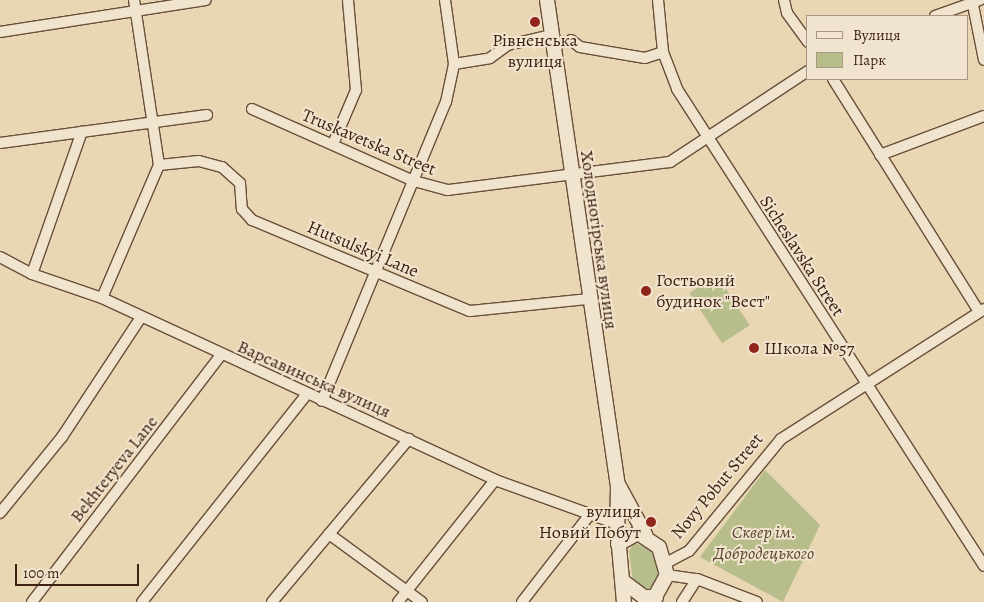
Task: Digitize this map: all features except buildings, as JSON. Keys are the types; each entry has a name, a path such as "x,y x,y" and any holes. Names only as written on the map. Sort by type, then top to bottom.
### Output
{"main road":[{"name":"Холодногірська вулиця","path":"547,0 570,177 618,485 618,544 624,582 624,602"},
{"name":"Холодногірська вулиця","path":"618,485 666,569"},
{"path":"618,544 627,535 645,534"},
{"path":"624,582 644,596 657,600 666,569"}],"street":[{"path":"102,298 159,165 151,124 134,0"},
{"path":"0,32 206,0"},
{"path":"332,144 356,90 348,0"},
{"path":"322,401 372,272 414,181 446,102 454,64 445,0"},
{"name":"Sicheslavska Street","path":"658,0 663,52 677,89 706,137 984,566"},
{"path":"784,0 787,13 806,39"},
{"path":"938,15 975,1 984,60"},
{"path":"454,64 490,58 508,45 552,35"},
{"path":"571,40 580,47 644,58 663,52"},
{"name":"Truskavetska Street","path":"252,109 414,181 448,190 656,166 706,137 806,72"},
{"path":"834,80 880,155 982,311"},
{"path":"0,143 208,115"},
{"path":"880,155 984,116"},
{"path":"32,274 82,131"},
{"name":"Hutsulskyi Lane","path":"159,165 199,161 222,167 240,183 242,209 252,220 470,312 589,299"},
{"name":"Варсавинська вулиця","path":"0,257 32,274 102,298 221,355 409,439 495,480 588,517 617,524"},
{"name":"Novy Pobut Street","path":"666,569 689,551 772,447 866,384 982,311"},
{"path":"0,513 62,436 141,316"},
{"name":"Bekhteryeva Lane","path":"32,602 221,355"},
{"path":"142,602 306,394"},
{"path":"272,602 409,439"},
{"path":"398,602 495,480"},
{"path":"522,602 588,517"},
{"path":"329,534 422,602"},
{"path":"666,569 757,602"},
{"path":"682,602 697,579"}],"green space":[{"path":"717,275 750,325 722,343 689,293"},
{"name":"Сквер ім. Добродецького","path":"765,470 820,525 783,602 700,557"},
{"path":"634,543 649,548 661,571 659,585 649,592 633,582 629,551"}],"place":[{"name":"Рівненська вулиця","path":"535,22"},
{"name":"Гостьовий будинок \"Вест\"","path":"646,291"},
{"name":"Школа №57","path":"754,348"},
{"name":"вулиця Новий Побут","path":"651,522"}]}
